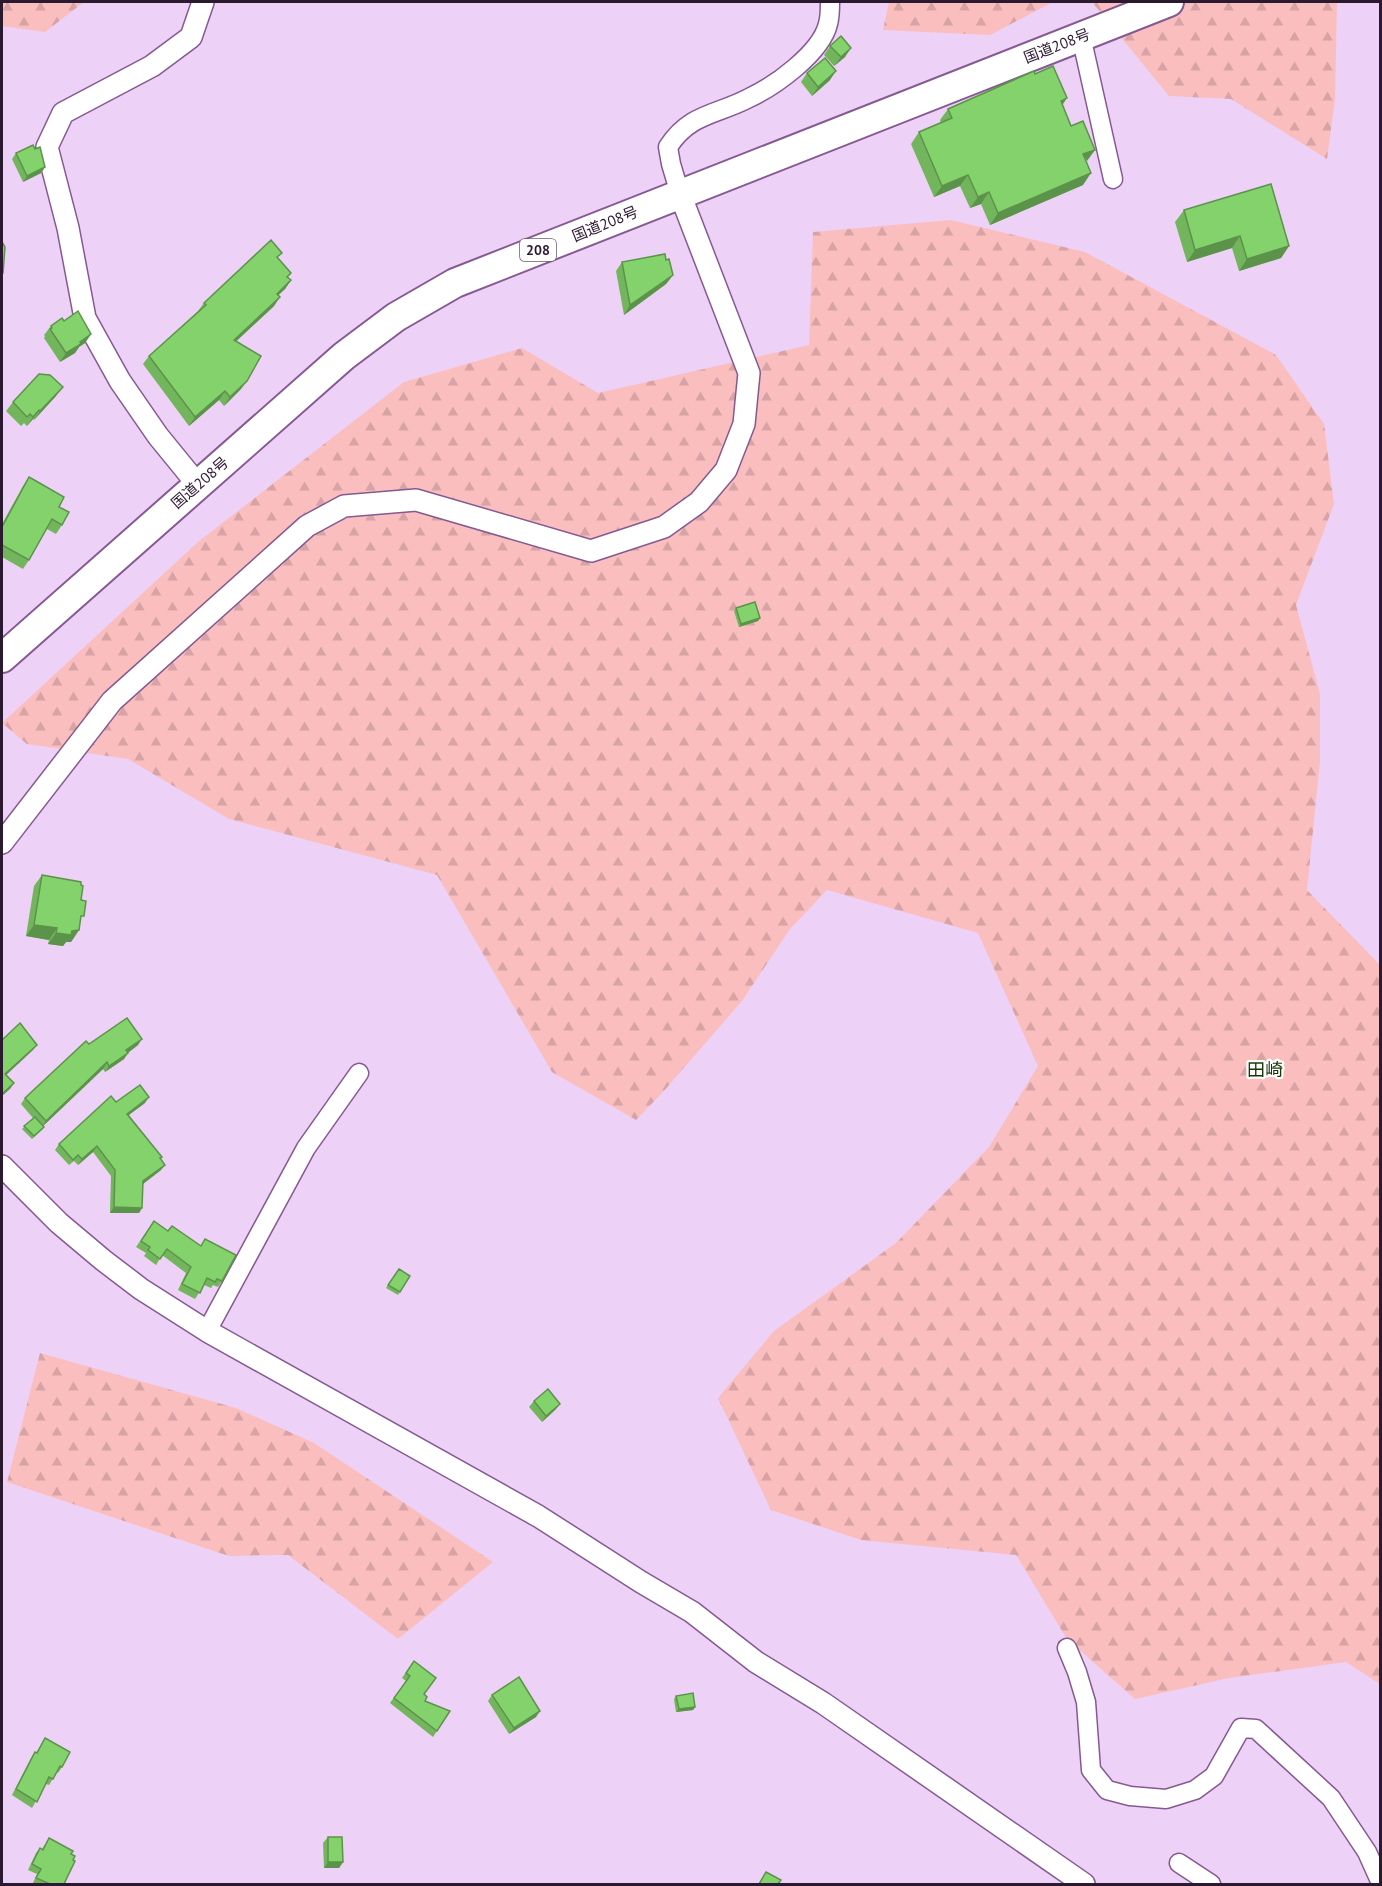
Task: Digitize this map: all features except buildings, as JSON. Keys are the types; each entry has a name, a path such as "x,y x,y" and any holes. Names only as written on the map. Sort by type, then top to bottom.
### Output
{"highway":[{"name":"国道208号","path":"2,658 344,357 396,317 454,284 1169,2"}],"street":[{"path":"198,485 158,436 120,381 85,318 68,228 47,147 63,113 152,66 191,37 203,2"},
{"path":"2,843 112,701 307,526 344,506 416,500 591,551 664,527 699,502 726,470 744,424 749,373 680,194 668,147 675,137 704,115 749,99 800,63 820,42 828,24 830,2"},
{"path":"1081,36 1113,179"},
{"path":"207,1331 306,1148 358,1073"},
{"path":"2,1166 59,1223 141,1289 207,1331 538,1516 692,1612 756,1662 823,1703 1084,1884"},
{"path":"1067,1648 1086,1702 1091,1770 1107,1790 1130,1796 1166,1799 1195,1790 1214,1776 1241,1728 1256,1729 1331,1798 1367,1852 1380,1881"},
{"path":"1179,1863 1211,1884"}],"green space":[{"path":"2,2 84,2 45,32 2,26"},
{"path":"889,2 1053,2 990,35 883,30"},
{"path":"1092,2 1337,2 1335,99 1327,159 1231,99 1169,96"},
{"path":"951,220 1085,252 1276,355 1324,424 1334,504 1296,605 1320,694 1320,761 1307,890 1380,965 1380,1684 1346,1662 1229,1678 1135,1699 1067,1639 1016,1555 861,1540 771,1510 718,1398 774,1331 896,1243 989,1147 1038,1066 978,933 827,890 790,929 742,1001 636,1120 552,1072 437,875 229,819 128,759 27,744 2,723 198,542 404,382 522,348 598,393 809,345 813,232"},
{"path":"40,1353 236,1408 314,1443 493,1562 398,1639 288,1555 229,1556 7,1482"}],"district":[{"name":"田崎","path":"1265,1070"}]}
